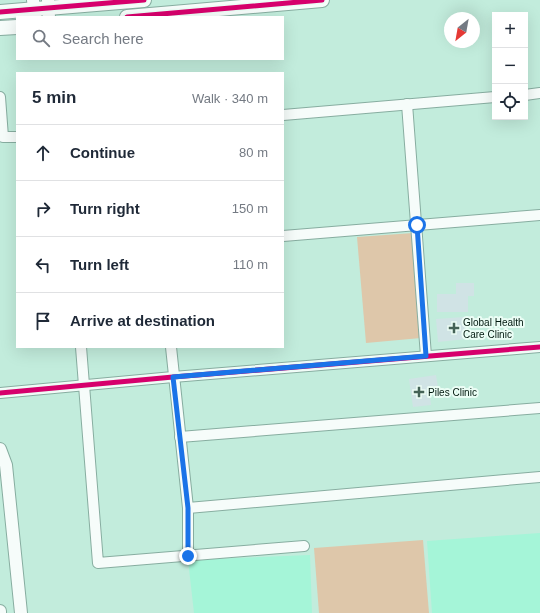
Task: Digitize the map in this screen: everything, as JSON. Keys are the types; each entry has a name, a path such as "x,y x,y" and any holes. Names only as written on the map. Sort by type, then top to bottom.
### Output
{"main road":[{"path":"0,12 144,0"},
{"path":"138,16 322,0"},
{"path":"0,28 16,27"}],"street":[{"path":"528,94 540,93"},
{"path":"0,97 3,137 16,137"},
{"path":"284,115 492,97"},
{"path":"408,104 426,356"},
{"path":"284,236 540,215"},
{"path":"0,394 173,377 540,347"},
{"path":"81,348 98,563 304,546"},
{"path":"171,348 188,508 188,556"},
{"path":"180,437 540,408"},
{"path":"0,449 6,465 21,613"},
{"path":"188,508 540,477"}],"shaded area":[{"path":"413,233 421,338 366,343 357,237"},
{"path":"540,533 540,613 432,613 427,541"},
{"path":"423,540 429,613 319,613 314,548"},
{"path":"310,555 312,613 194,613 188,560"}],"building":[{"path":"456,283 474,283 474,296 468,296 468,312 437,312 437,294 456,294"},
{"path":"464,317 466,339 438,342 436,319"},
{"path":"436,375 438,387 429,388 431,405 413,407 409,379"}],"cycle path":[{"path":"0,12 144,0"},
{"path":"138,16 322,0"},
{"path":"0,393 173,377 540,347"}],"place":[{"name":"Global Health Care Clinic","path":"454,328"},
{"name":"Piles Clinic","path":"419,392"}],"route":[{"path":"188,556 188,508 173,377 426,356 417,225"}]}
